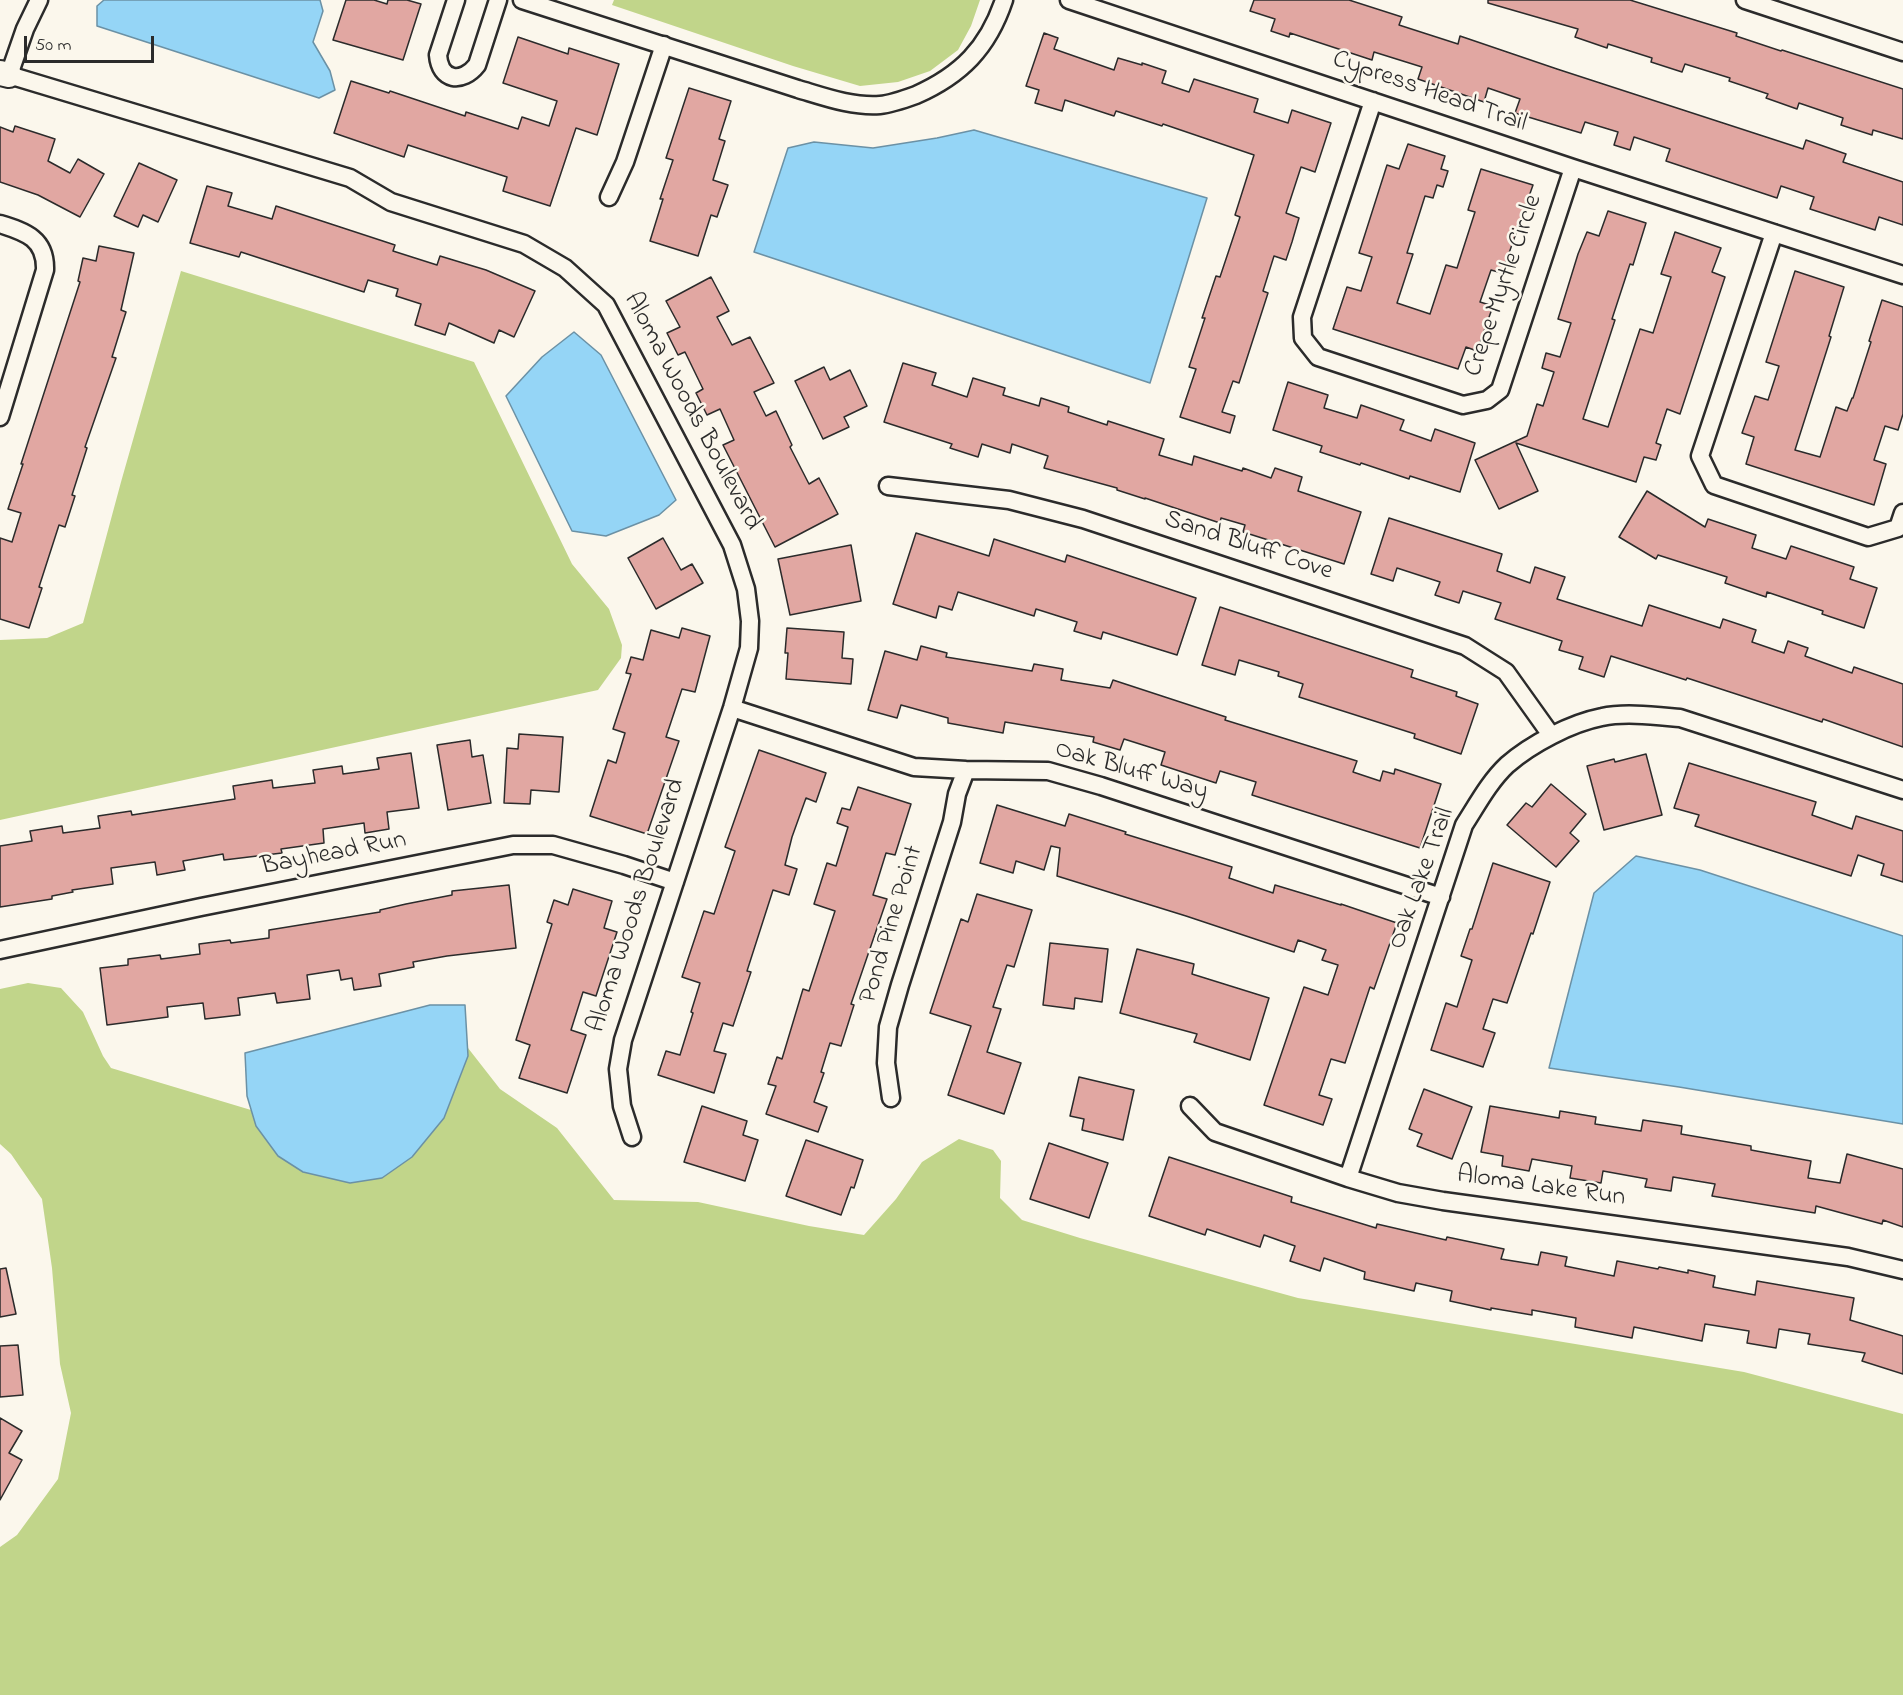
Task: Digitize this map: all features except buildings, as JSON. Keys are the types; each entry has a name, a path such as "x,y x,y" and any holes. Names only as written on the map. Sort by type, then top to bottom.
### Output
{"street":[{"path":"5,74 39,0"},
{"path":"456,0 438,55 441,70 454,78 464,77 477,65 498,0"},
{"path":"522,0 845,103 881,105 909,98 936,86 960,70 980,47 997,21 1004,0"},
{"name":"Cypress Head Trail","path":"1069,0 1903,275"},
{"path":"1745,0 1903,52"},
{"path":"609,197 626,162 664,45"},
{"name":"Aloma Woods Boulevard","path":"5,74 350,178 391,202 524,244 565,268 606,305 732,545 746,589 750,621 748,648 732,708 623,1040 618,1069 622,1106 632,1137"},
{"name":"Crepe Myrtle Circle","path":"1373,101 1302,317 1303,338 1318,357 1463,405 1487,400 1500,390 1573,168"},
{"path":"0,224 34,238 45,259 45,270 0,417"},
{"path":"1774,232 1700,456 1714,485 1868,537 1898,528 1903,513"},
{"name":"Sand Bluff Cove","path":"888,486 1009,500 1083,519 1466,646 1506,672 1551,735"},
{"name":"Oak Bluff Way","path":"732,708 914,767 1048,771 1442,897"},
{"name":"Oak Lake Trail","path":"1348,1178 1464,825 1487,789 1508,765 1551,735 1602,717 1645,715 1680,717 1903,790"},
{"name":"Pond Pine Point","path":"891,1098 886,1063 888,1028 966,770"},
{"name":"Bayhead Run","path":"0,950 190,909 513,845 553,844 675,882"},
{"name":"Aloma Lake Run","path":"1190,1106 1215,1132 1398,1193 1848,1257 1903,1270"}],"green space":[{"path":"614,0 980,0 971,26 958,50 930,71 898,82 860,86 612,5"},
{"path":"181,271 474,362 572,564 609,609 622,645 621,658 598,690 0,820 0,640 47,638 83,623"},
{"path":"28,983 61,988 83,1012 111,1068 251,1110 256,1126 278,1156 303,1172 444,1118 468,1056 468,1048 500,1089 557,1128 614,1200 698,1202 809,1226 864,1235 896,1199 922,1162 959,1139 993,1150 1001,1161 1000,1198 1022,1220 1080,1238 1298,1298 1744,1372 1903,1414 1903,1695 0,1695 0,1547 17,1535 58,1479 71,1413 60,1364 52,1268 42,1199 11,1154 0,1144 0,989"}],"water":[{"path":"104,0 320,0 323,11 313,42 330,71 335,90 319,98 97,26 97,6"},
{"path":"974,130 1207,198 1150,383 754,252 788,148 814,142 873,148"},
{"path":"574,332 601,355 676,500 659,515 606,536 572,531 506,396 542,357"},
{"path":"1636,856 1700,870 1903,936 1903,1124 1549,1068 1594,893"},
{"path":"430,1005 465,1005 468,1056 444,1118 412,1157 382,1178 350,1183 303,1172 278,1156 256,1126 247,1096 245,1053"}]}
